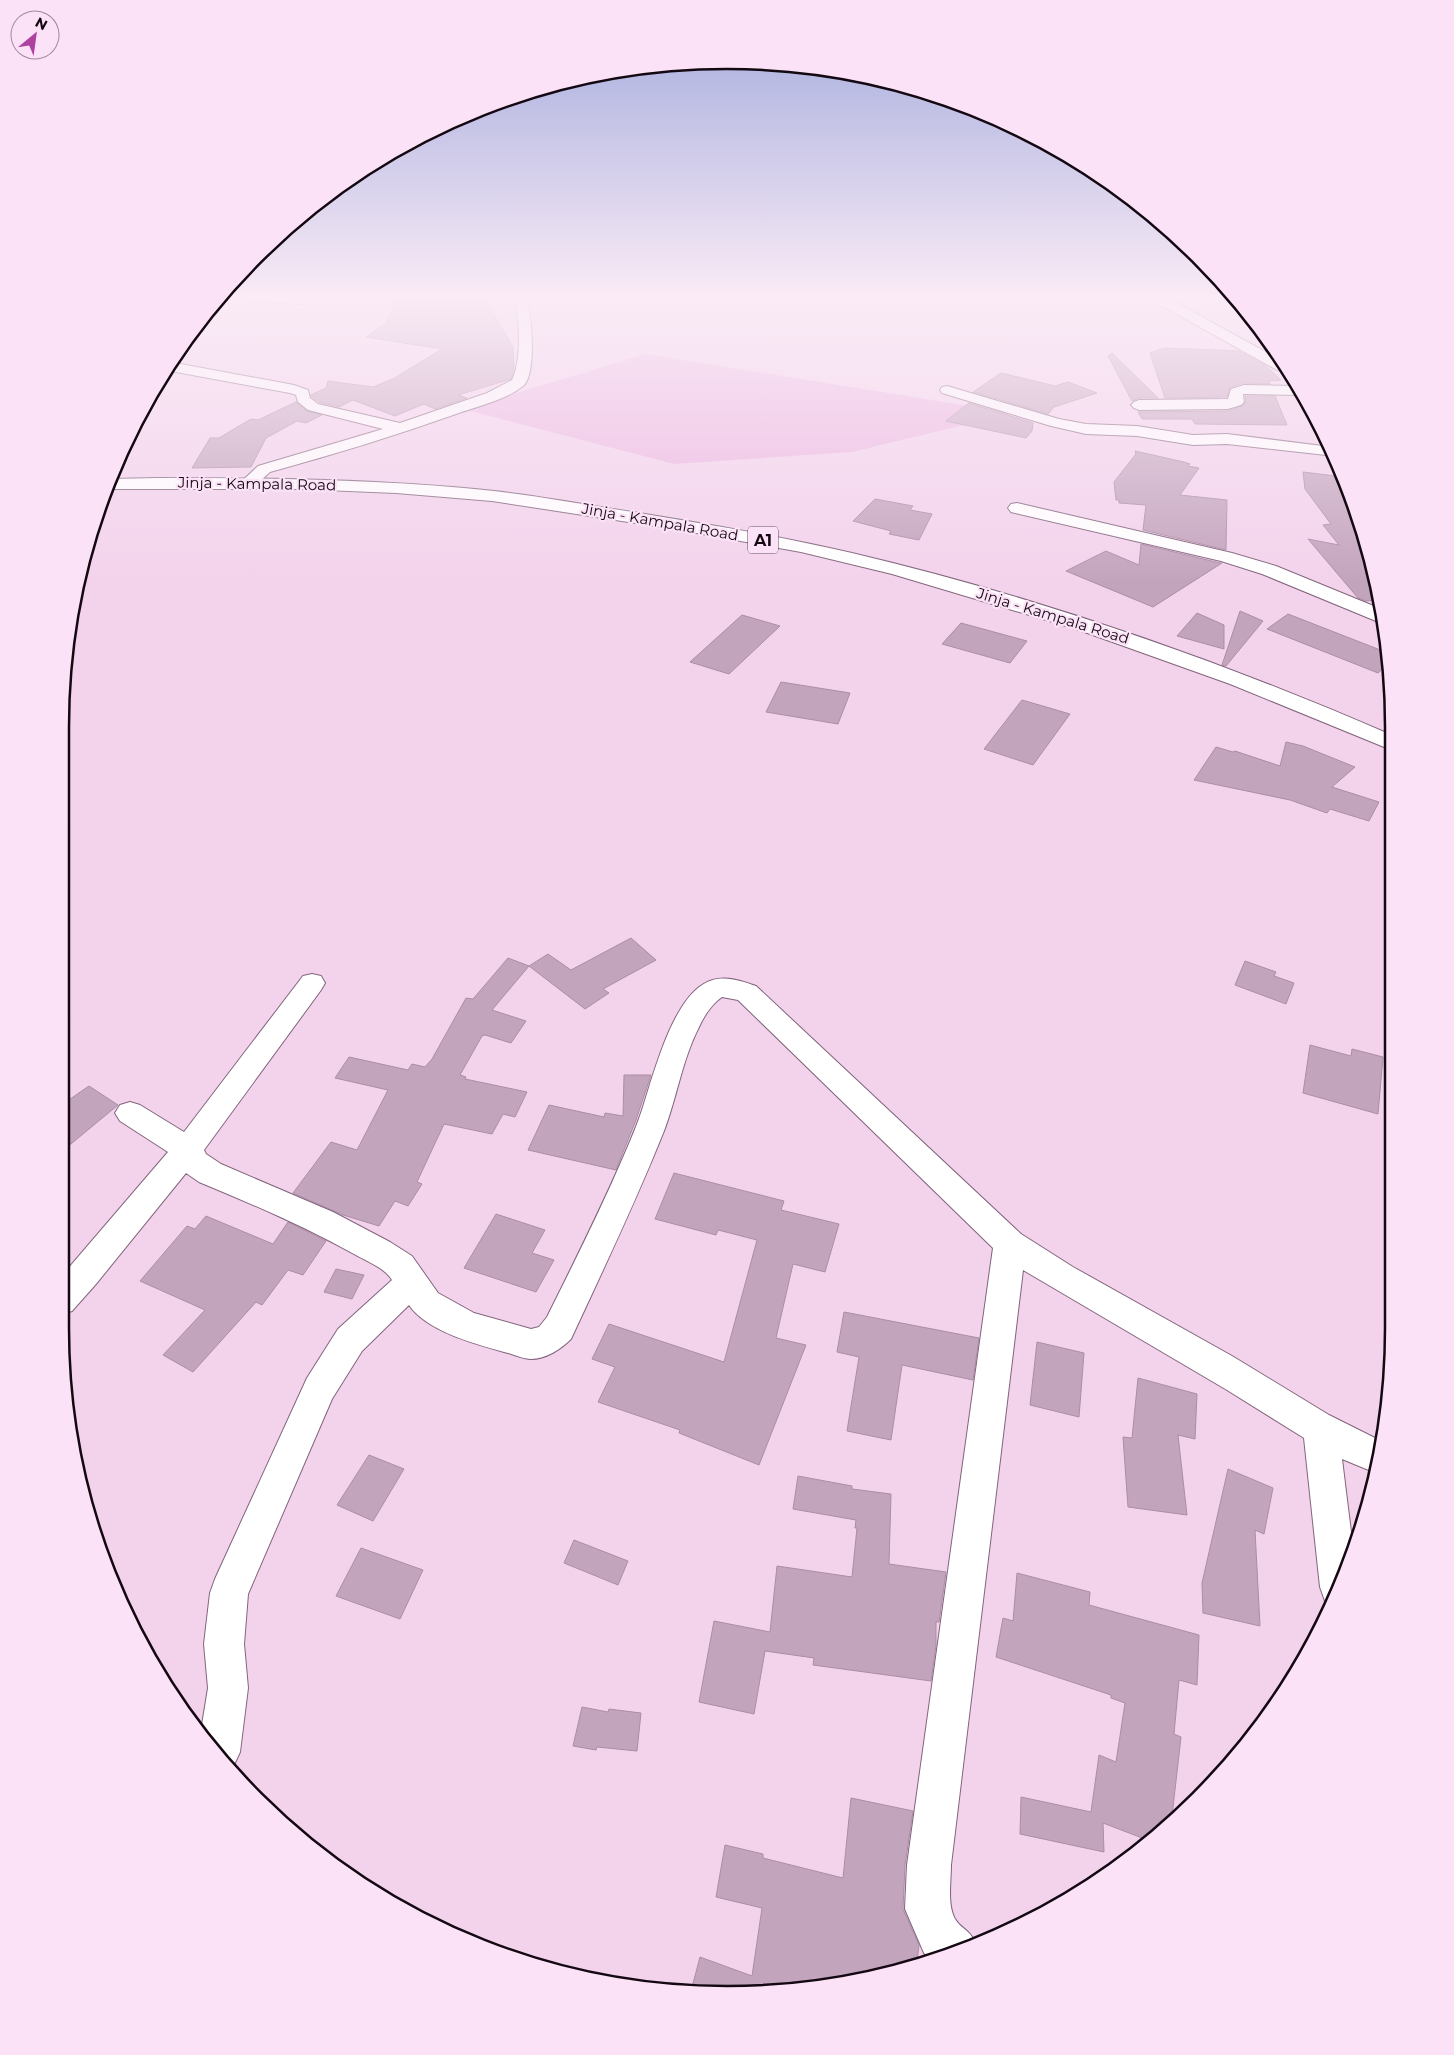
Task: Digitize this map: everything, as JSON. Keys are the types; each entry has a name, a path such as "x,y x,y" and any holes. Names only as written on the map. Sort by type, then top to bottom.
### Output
{"main road":[{"path":"296,390 303,393 303,399 313,406 401,428"},
{"path":"249,482 264,469 401,428 505,390"},
{"path":"947,390 1056,423 1086,428 1137,431 1188,440 1227,439 1324,451"},
{"path":"1139,405 1228,404 1236,402 1236,392 1242,390"},
{"path":"1268,390 1293,391"},
{"name":"Jinja - Kampala Road","path":"116,484 249,482 399,488 495,497 671,524 852,558 1073,620 1195,662 1306,705 1385,740"},
{"path":"1017,508 1260,567 1375,614"},
{"path":"69,1291 188,1149 312,983"},
{"path":"130,1113 188,1149 195,1163 210,1173 330,1226 402,1266 426,1303 466,1326 530,1344 549,1339 559,1328 624,1194 652,1122 668,1068 683,1028 707,995 718,987 731,988 748,993 1010,1244 1053,1273 1220,1367 1321,1431 1373,1455"},
{"path":"952,1946 940,1937 928,1909 929,1865 1010,1244"},
{"path":"220,1747 228,1688 224,1644 229,1593 319,1389 350,1340 413,1282"},
{"path":"1321,1431 1337,1573"}],"shaded area":[{"path":"527,390 869,390 1013,413 852,452 674,464 463,409"}],"building":[{"path":"322,390 475,390 458,395 467,398 435,409 424,404 395,416 353,400 339,407 319,402 311,395"},
{"path":"976,390 1089,390 1097,393 1054,407 1048,414 973,392"},
{"path":"1126,390 1150,390 1158,398 1139,398 1132,401"},
{"path":"1162,390 1229,390 1227,397 1165,398"},
{"path":"1245,396 1275,396 1287,425 1195,424 1192,419 1142,419 1138,412 1228,411 1242,406 1246,402"},
{"path":"296,402 307,411 322,415 306,423 297,421 266,438 251,467 192,468 210,438 219,438 251,419 258,420"},
{"path":"969,403 1033,423 1032,431 1026,438 946,421"},
{"path":"1135,451 1184,462 1190,464 1188,466 1199,468 1180,495 1227,500 1226,550 1143,530 1146,505 1119,503 1119,500 1116,500 1114,482 1136,454"},
{"path":"1303,472 1335,476 1363,557 1373,600 1366,601 1358,598 1308,539 1339,545 1323,525 1331,524 1305,489"},
{"path":"875,499 913,506 910,510 932,514 919,540 889,534 891,531 853,521"},
{"path":"1141,544 1222,563 1153,607 1066,571 1106,551 1139,565"},
{"path":"1240,611 1263,621 1226,666 1222,665"},
{"path":"1197,613 1224,625 1224,649 1177,636"},
{"path":"1288,614 1381,650 1383,669 1378,673 1267,629"},
{"path":"742,615 780,626 729,674 690,662"},
{"path":"961,623 1027,641 1010,663 942,644"},
{"path":"781,682 850,693 838,724 766,712"},
{"path":"1022,700 1070,714 1033,765 984,749"},
{"path":"1286,742 1303,746 1355,767 1332,787 1379,802 1369,821 1330,809 1327,813 1290,800 1194,780 1216,747 1235,751 1280,766"},
{"path":"631,938 656,960 603,989 609,993 585,1009 529,966 548,954 571,970"},
{"path":"508,958 529,966 492,1010 526,1021 511,1043 485,1035 482,1036 460,1075 466,1077 465,1079 527,1092 515,1117 503,1114 492,1134 444,1124 417,1182 422,1184 408,1206 395,1201 379,1226 343,1215 293,1193 331,1142 357,1150 388,1090 335,1078 349,1057 408,1070 412,1064 425,1067 432,1059 466,998 473,999"},
{"path":"1245,961 1276,972 1274,976 1294,983 1286,1004 1235,985"},
{"path":"1310,1045 1351,1056 1352,1049 1383,1057 1378,1114 1303,1093"},
{"path":"624,1075 651,1075 616,1170 528,1150 549,1105 604,1117 605,1113 623,1116"},
{"path":"89,1086 118,1105 69,1146 69,1100"},
{"path":"674,1173 784,1201 781,1210 839,1224 825,1272 793,1264 776,1338 806,1345 759,1465 679,1433 680,1430 598,1402 615,1367 592,1359 609,1324 724,1362 757,1240 718,1230 716,1235 655,1219"},
{"path":"496,1214 545,1230 532,1253 554,1260 536,1292 464,1268"},
{"path":"206,1216 273,1244 288,1222 326,1241 303,1275 288,1270 262,1305 256,1302 193,1372 163,1355 205,1310 140,1281 187,1226 195,1229"},
{"path":"336,1269 364,1275 352,1299 324,1292"},
{"path":"844,1312 979,1338 973,1380 902,1365 891,1440 847,1431 859,1357 837,1352"},
{"path":"1037,1342 1084,1353 1079,1417 1030,1405"},
{"path":"1138,1378 1197,1394 1195,1439 1178,1435 1187,1515 1128,1507 1123,1437 1132,1438"},
{"path":"369,1455 404,1469 373,1521 337,1505"},
{"path":"1228,1469 1273,1488 1264,1534 1255,1530 1260,1626 1203,1613 1202,1583"},
{"path":"798,1476 852,1486 852,1489 891,1494 889,1564 946,1572 939,1622 936,1622 936,1645 931,1681 813,1665 814,1658 765,1651 754,1714 699,1702 714,1621 770,1632 777,1566 852,1577 857,1528 855,1528 856,1520 793,1509"},
{"path":"574,1540 628,1561 618,1585 564,1563"},
{"path":"361,1548 423,1570 400,1619 336,1596"},
{"path":"1017,1573 1090,1592 1089,1605 1199,1635 1197,1685 1179,1680 1174,1734 1181,1737 1172,1812 1143,1838 1103,1823 1104,1852 1020,1834 1021,1797 1091,1812 1099,1755 1116,1762 1125,1703 1111,1698 1111,1695 996,1657 1003,1618 1013,1621"},
{"path":"582,1707 608,1712 609,1709 641,1713 637,1751 597,1747 596,1750 573,1746"},
{"path":"851,1798 913,1811 905,1865 903,1909 919,1945 918,1958 855,1974 813,1981 770,1985 693,1985 700,1957 752,1976 762,1908 716,1897 725,1845 763,1854 763,1858 843,1878"}]}
